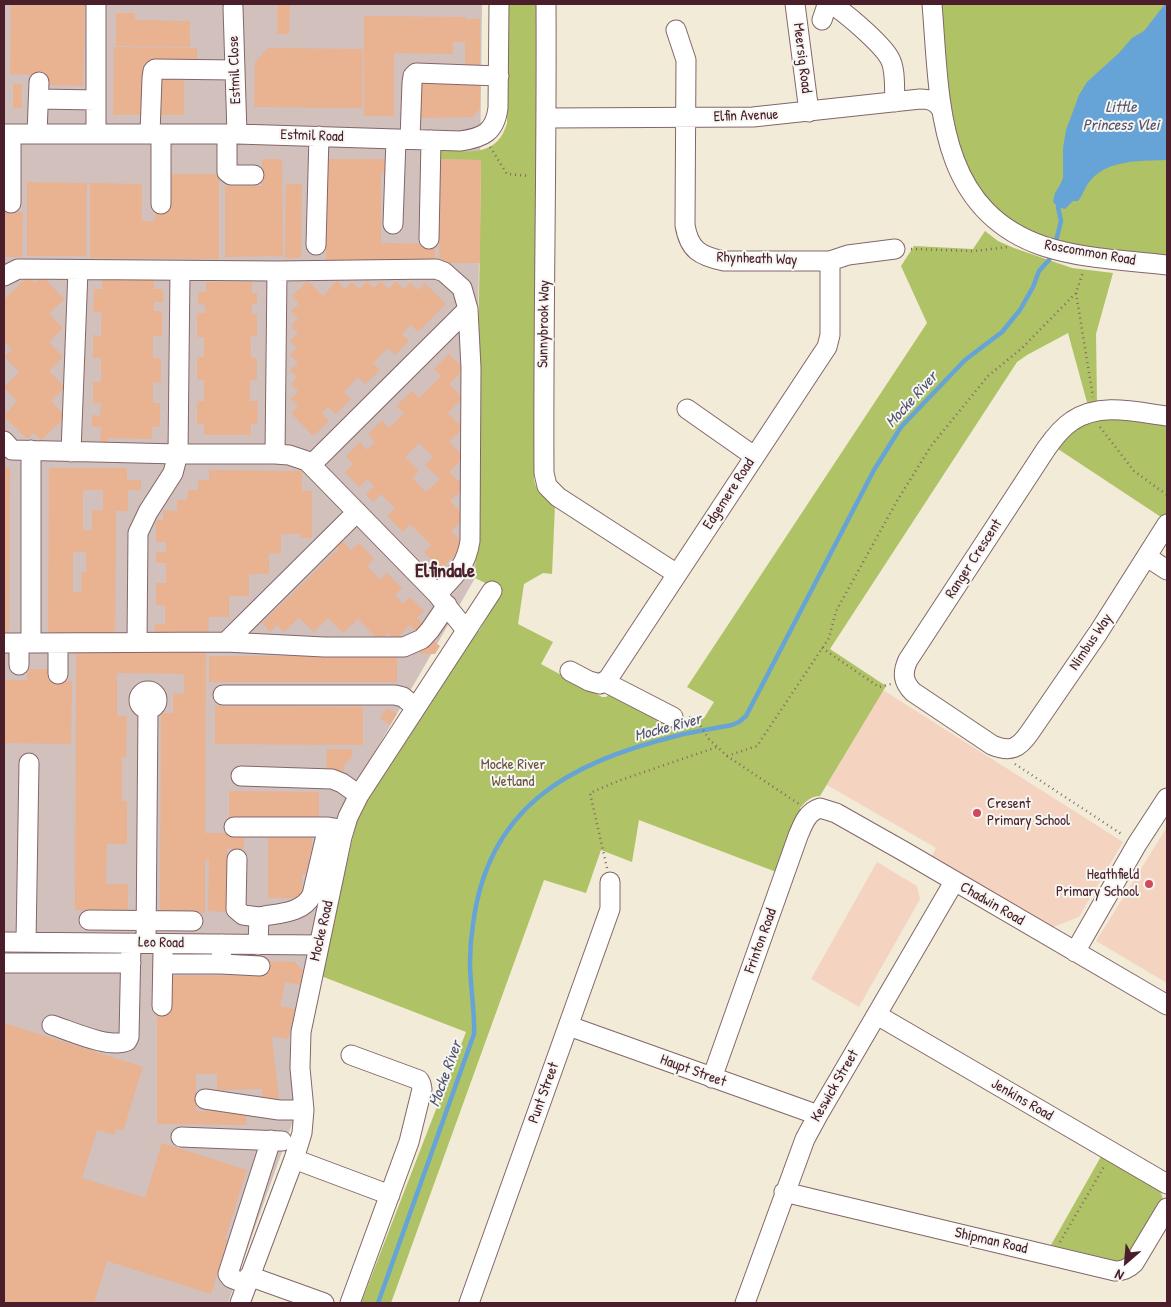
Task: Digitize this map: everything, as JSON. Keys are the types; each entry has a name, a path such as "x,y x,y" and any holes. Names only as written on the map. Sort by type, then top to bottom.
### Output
{"street":[{"path":"96,4 96,134"},
{"path":"483,135 490,129 496,119 499,4"},
{"name":"Sunnybrook Way","path":"546,4 544,473 547,486 558,497 677,574"},
{"name":"Meersig Road","path":"796,4 809,112"},
{"name":"Roscommon Road","path":"932,4 941,109 956,166 971,193 992,218 1021,237 1043,246 1063,251 1167,265"},
{"path":"822,20 826,8 832,5 836,7 866,32 886,54 891,63 896,102"},
{"name":"Estmil Close","path":"233,7 235,70 232,134 227,172 231,175 254,175"},
{"name":"Rhynheath Way","path":"676,30 686,60 685,225 687,236 694,248 707,257 724,261 830,261 848,255 895,249"},
{"path":"161,204 153,71 155,69 235,70"},
{"path":"393,224 413,76 416,73 498,76"},
{"path":"37,134 39,91 96,100"},
{"name":"Elfin Avenue","path":"546,118 753,117 927,99 937,104 941,109"},
{"path":"7,134 10,202"},
{"name":"Estmil Road","path":"7,134 232,134 460,141 474,139 483,135"},
{"path":"316,245 319,136"},
{"path":"429,239 431,140"},
{"name":"Edgemere Road","path":"605,682 827,347 830,335 830,261"},
{"path":"4,276 18,269 180,271 436,269 444,272 462,288 468,309 471,368 470,541 466,559 442,600 430,630 422,639 404,647 324,647 226,642 18,643"},
{"path":"71,452 78,270"},
{"path":"137,642 138,533 142,522 173,474 178,454 180,271"},
{"path":"275,454 278,271"},
{"path":"311,465 468,309"},
{"path":"688,410 754,456"},
{"name":"Ranger Crescent","path":"904,681 904,667 908,660 1058,433 1070,422 1092,412 1120,410 1167,416"},
{"path":"4,441 12,450 275,454 299,457 311,465 442,600 466,630"},
{"path":"19,665 18,643 31,450"},
{"path":"226,642 357,512"},
{"name":"Nimbus Way","path":"1006,749 1018,746 1030,732 1167,524"},
{"path":"1147,557 1167,570"},
{"name":"Mocke Road","path":"240,1303 297,1150 304,1122 300,1068 301,1032 318,946 332,891 336,828 492,590"},
{"path":"58,643 58,674"},
{"path":"570,671 589,681 600,684 605,682 673,717"},
{"path":"904,681 921,698 992,745 1006,749"},
{"path":"223,694 394,695 403,697 415,707"},
{"path":"148,709 146,922 147,943 163,964 162,1006"},
{"path":"26,942 29,763"},
{"path":"241,776 332,779 342,783 359,795"},
{"path":"1075,952 1137,844 1167,798"},
{"name":"Chadwin Road","path":"813,811 820,808 836,813 1167,1006"},
{"name":"Frinton Road","path":"712,1078 798,836 813,811"},
{"path":"234,828 336,828 312,895 303,907 259,917 243,915 236,909 237,860"},
{"name":"Punt Street","path":"469,1303 570,1026 610,909 610,882"},
{"name":"Keswick Street","path":"745,1303 802,1147 818,1115 954,882"},
{"path":"258,945 259,917"},
{"path":"88,920 193,921"},
{"name":"Leo Road","path":"4,942 318,946"},
{"path":"52,1025 104,1042 117,1044 127,1042 129,1037 132,963 147,943"},
{"path":"222,944 222,964"},
{"path":"4,963 132,963"},
{"path":"163,964 260,966"},
{"name":"Jenkins Road","path":"877,1015 1167,1184"},
{"name":"Haupt Street","path":"570,1026 818,1115"},
{"path":"350,1303 409,1142 420,1098 421,1084 419,1080 351,1055"},
{"path":"204,1099 279,1110 304,1110"},
{"path":"181,1138 270,1140 297,1150 390,1194"},
{"path":"270,1140 228,1274 231,1278 248,1280 324,1303"},
{"name":"Shipman Road","path":"784,1192 1115,1271 1122,1271 1134,1263 1167,1208"}],"path":[{"path":"483,135 507,174 546,178"},
{"path":"895,249 974,251 1003,249 1012,246"},
{"path":"1084,268 1076,293 1092,412 1134,470 1167,495"},
{"path":"727,756 757,746 829,638 836,611 896,501 931,446 988,376 1021,349 1076,293"},
{"path":"822,648 879,687 904,681"},
{"path":"701,726 709,739 727,756 813,811"},
{"path":"610,882 590,793 618,781 716,747"},
{"path":"1006,749 1010,760 1137,844"},
{"path":"1051,1256 1105,1167 1102,1146"}],"shaded area":[{"path":"4,4 482,4 475,578 344,806 290,1038 294,1118 228,1303 4,1303"},
{"name":"Cresent Primary School","path":"883,690 1123,842 1079,917 1053,927 932,856 936,848 827,785"},
{"name":"Heathfield Primary School","path":"1167,827 1167,983 1096,941"},
{"path":"877,862 917,886 920,899 859,1007 811,979"}],"green space":[{"name":"Mocke River Wetland","path":"508,4 537,4 534,479 542,495 555,505 552,574 543,573 524,584 518,624 553,642 541,664 602,697 606,697 612,692 677,727 704,718 714,702 687,687 927,323 901,266 914,246 973,249 985,231 998,241 1014,248 1072,268 1113,273 1096,334 1097,404 1088,406 1068,333 1017,362 830,649 886,686 820,796 809,799 800,808 802,811 779,873 639,820 632,862 601,850 586,893 544,880 391,1303 361,1303 466,1032 321,976 361,809 475,629 479,631 502,591 475,578 481,160 437,159 437,150 469,151 488,148 496,143 502,135 507,123"},
{"path":"939,4 1167,4 1167,265 1103,258 1006,228 952,154"},
{"path":"1097,417 1167,422 1167,513 1164,519 1055,447 1063,437"},
{"path":"1103,1153 1160,1190 1163,1199 1162,1204 1154,1211 1129,1253 1132,1255 1116,1265 1117,1261 1051,1245"}],"water":[{"name":"Little Princess Vlei","path":"1165,4 1167,4 1167,160 1136,161 1106,169 1090,181 1078,201 1073,201 1065,209 1058,207 1053,202 1055,193 1063,178 1063,148 1066,130 1079,95 1087,82 1119,53 1132,38 1144,31"}],"building":[{"path":"11,4 85,4 83,86 42,85 42,75 10,74"},
{"path":"278,4 290,4 289,34 277,34"},
{"path":"116,13 135,13 135,20 190,21 190,47 116,46"},
{"path":"364,16 466,17 466,19 480,19 480,72 465,68 465,42 453,42 453,54 394,53 394,116 364,116"},
{"path":"114,47 197,48 197,62 146,62 145,115 113,115"},
{"path":"268,48 363,49 362,108 254,107 255,62"},
{"path":"157,75 184,75 184,115 157,115"},
{"path":"422,80 480,80 480,109 472,117 421,118"},
{"path":"13,84 22,84 22,108 13,108"},
{"path":"262,159 282,159 283,256 225,257 225,186 262,186"},
{"path":"326,159 385,159 385,173 381,173 381,243 435,244 435,262 326,262"},
{"path":"440,159 481,160 480,263 439,263 440,186 435,186"},
{"path":"166,174 219,174 219,259 90,258 90,183 142,184 142,221 155,221 155,211"},
{"path":"27,182 87,183 86,256 27,256"},
{"path":"286,184 302,184 301,258 285,258"},
{"path":"4,212 23,212 22,257 4,257"},
{"path":"28,276 35,283 42,276 64,299 49,314 63,328 49,342 63,357 49,371 65,387 51,401 66,417 41,440 34,433 27,439 4,416 17,401 4,387 19,372 5,357 12,350 4,341 4,329 6,327 4,325 4,300"},
{"path":"102,277 154,278 154,289 163,289 163,302 154,302 154,311 162,311 162,336 153,336 153,358 161,358 161,382 153,382 153,403 160,403 160,427 152,427 152,439 108,438 108,443 100,442 101,427 92,427 92,415 100,416 101,403 93,403 93,382 101,382 101,358 93,358 93,335 101,336 101,312 93,313 94,289 102,289"},
{"path":"308,281 323,296 337,281 345,289 352,282 359,289 367,281 374,288 381,281 388,289 396,281 404,289 410,283 418,290 425,283 446,304 418,332 411,325 402,334 409,341 395,355 388,348 373,363 380,370 365,384 358,377 344,392 351,399 336,414 328,407 322,413 329,421 313,436 291,413 298,406 291,399 298,391 291,384 297,377 290,370 298,362 290,355 297,348 290,341 298,333 291,326 298,318 291,311 299,304 292,296"},
{"path":"206,282 252,282 252,293 257,293 257,304 252,304 252,314 257,314 257,337 251,336 251,358 257,358 257,380 250,380 250,401 258,401 257,424 251,424 251,435 204,435 204,424 197,424 197,401 204,401 204,380 197,380 197,357 204,357 204,337 197,337 197,313 205,313 205,305 198,304 198,292 206,292"},
{"path":"449,354 464,369 449,384 463,398 448,413 463,428 449,442 464,457 449,472 465,487 450,501 465,517 451,531 465,545 441,569 424,552 431,545 410,524 403,532 387,516 395,508 381,494 373,502 366,494 374,486 367,479 359,487 345,472 353,464 346,456 360,442 367,450 375,442 368,434 382,420 389,428 404,413 396,406 412,391 419,398 441,376 434,369","holes":["419,443 433,457 425,465 440,479 426,492 412,478 419,471 405,457"]},
{"path":"4,468 10,468 9,634 4,633"},
{"path":"49,468 127,468 127,480 141,480 141,490 128,490 128,511 116,511 115,635 48,634","holes":["83,490 103,490 103,510 92,510 92,530 83,530","73,552 86,552 86,572 82,572 81,592 73,592"]},
{"path":"209,470 302,471 302,491 312,491 312,538 301,538 301,534 281,534 281,554 269,553 269,574 249,574 249,596 229,596 229,617 209,617 208,637 155,637 155,624 165,624 165,605 156,605 156,583 166,583 166,563 156,563 156,552 166,552 166,542 156,542 156,520 163,520 163,510 177,511 177,500 187,500 188,490 198,490 198,480 209,480"},
{"path":"341,540 351,550 359,543 374,559 367,566 380,580 387,573 402,588 395,595 403,604 410,597 424,611 417,618 424,625 417,632 410,625 395,640 388,633 380,641 358,619 343,633 328,618 314,632 299,618 284,632 277,625 270,632 262,623 339,548 336,545"},
{"path":"432,640 440,646 435,654 420,654 420,650"},
{"path":"76,652 206,653 205,833 244,833 244,849 227,849 226,912 208,911 209,859 205,859 205,913 160,912 161,713 173,713 173,693 184,694 184,674 117,673 117,716 127,716 126,757 122,757 122,801 127,801 127,844 107,844 106,884 128,884 128,911 75,910"},
{"path":"209,656 397,656 397,682 209,682"},
{"path":"28,669 48,669 48,680 72,681 71,744 4,743 4,680 27,680"},
{"path":"215,706 363,707 363,745 215,744"},
{"path":"387,708 397,714 390,725 380,718"},
{"path":"327,749 352,749 352,757 344,765 344,771 326,771"},
{"path":"229,791 319,792 319,824 229,823"},
{"path":"268,837 312,837 312,854 309,854 309,874 302,874 302,898 268,898"},
{"path":"264,961 295,962 303,971 300,985 285,982 280,1006 295,1009 288,1039 273,1036 272,1039 279,1100 263,1101 262,1089 217,1090 217,1074 196,1074 196,1111 247,1112 246,1125 157,1124 157,1009 166,976 262,975"},
{"path":"4,1023 143,1067 123,1131 116,1129 114,1135 97,1130 82,1178 145,1198 162,1143 247,1170 225,1239 228,1240 211,1294 107,1261 94,1303 4,1303"}],"waterway":[{"name":"Mocke River","path":"1055,245 1061,221 1058,207"},
{"name":"Mocke River","path":"378,1303 474,1034 470,948 482,883 496,849 516,820 540,796 569,776 601,760 637,747 683,734 732,725 746,716 874,470 901,427 965,360 1002,332 1020,310 1033,287 1039,271 1049,260 1052,252"}],"place":[{"name":"Cresent Primary School","path":"977,813"},
{"name":"Heathfield Primary School","path":"1149,884"}],"district":[{"name":"Elfindale","path":"445,572"}]}
